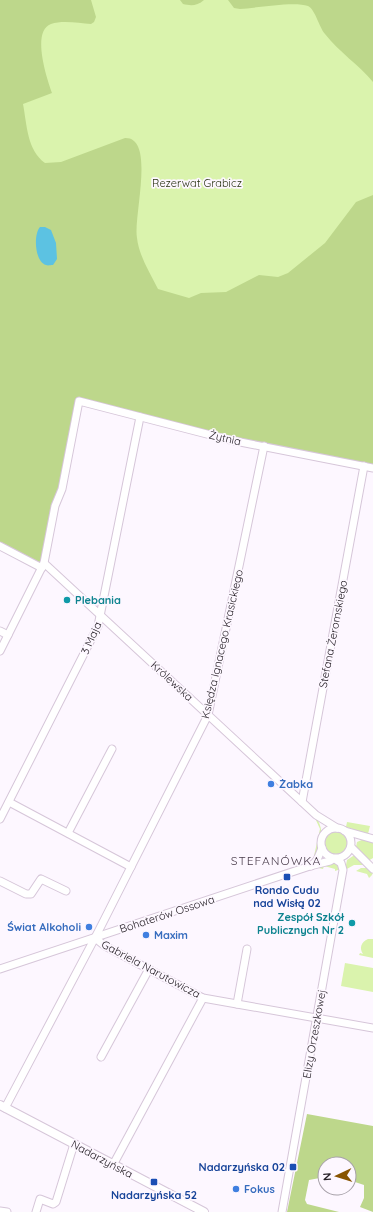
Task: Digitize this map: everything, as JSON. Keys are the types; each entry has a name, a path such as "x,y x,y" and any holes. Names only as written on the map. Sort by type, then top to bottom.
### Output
{"main road":[{"name":"Nadarzyńska","path":"3,1107 204,1212"}],"street":[{"name":"Żytnia","path":"43,566 55,506 62,489 80,401 140,417 264,446 373,468"},
{"name":"3 Maja","path":"0,819 98,626 140,417"},
{"name":"Księdza Ignacego Krasickiego","path":"3,1107 95,938 208,714 264,446"},
{"name":"Stefana Żeromskiego","path":"302,802 364,466"},
{"name":"Królewska","path":"0,546 43,566 101,615 316,815 337,828"},
{"path":"0,651 43,566"},
{"path":"0,631 8,635"},
{"path":"68,833 112,748"},
{"path":"9,802 131,867"},
{"path":"310,866 317,860 322,848 322,824 316,815"},
{"path":"323,836 329,830 337,828 370,838"},
{"path":"346,831 350,836 351,845 357,854 373,869"},
{"path":"347,854 351,845 370,838"},
{"path":"322,848 326,855 334,859 347,854 357,854"},
{"name":"Bohaterów Ossowa","path":"0,969 310,866 330,862 334,859"},
{"name":"Elizy Orzeszkowej","path":"282,1212 343,870 340,864 334,859"},
{"path":"0,881 26,894 31,894 41,879 66,891"},
{"name":"Gabriela Narutowicza","path":"95,938 105,946 203,998 373,1028"},
{"path":"237,1004 247,949"},
{"path":"101,1057 149,969"},
{"path":"113,1165 203,998"},
{"path":"36,1212 40,1200 53,1204 56,1202 74,1144"},
{"path":"0,1211 7,1212"}],"green space":[{"path":"0,0 91,0 96,17 94,22 91,24 60,22 51,24 45,28 41,45 42,56 52,93 23,104 27,128 31,144 39,158 45,163 61,162 125,138 134,141 139,150 141,164 137,228 138,245 142,258 158,289 189,298 201,293 226,292 259,275 278,277 288,273 325,243 356,202 373,195 373,469 232,438 79,399 41,565 0,543"},
{"name":"Rezerwat Grabicz","path":"49,0 373,0 373,249 78,399 0,40"},
{"path":"180,0 204,0 191,5 183,4"},
{"path":"228,0 373,0 373,82 331,41 323,31 313,11 308,6 285,4 240,9 234,8"},
{"path":"315,818 320,826 321,836 319,847 314,856 320,829"},
{"path":"347,822 370,826 368,834 346,827"},
{"path":"336,830 345,834 349,843 345,852 336,856 327,852 323,843 327,834"},
{"path":"364,839 373,842 373,858 368,861 356,847 357,842"},
{"path":"355,856 364,865 354,865 345,870 347,860"},
{"path":"336,863 341,869 335,871 335,869 324,866 323,869 314,867"},
{"path":"361,868 369,868 373,872 372,875 369,878 367,874 356,871"},
{"path":"368,939 373,939 373,958 359,955 360,953 363,954 361,945"},
{"path":"345,963 373,968 373,992 341,986"},
{"path":"307,1114 373,1126 373,1212 360,1207 364,1198 364,1185 357,1183 357,1156 317,1156 317,1178 309,1180 305,1200 307,1204 339,1212 287,1212"}],"water":[{"path":"40,227 45,227 51,230 56,243 57,259 53,265 42,263 37,254 36,236"}],"place":[{"name":"Plebania","path":"67,600"},
{"name":"Żabka","path":"271,784"},
{"name":"Rondo Cudu nad Wisłą 02","path":"287,877"},
{"name":"Zespół Szkół Publicznych Nr 2","path":"352,923"},
{"name":"Świat Alkoholi","path":"89,927"},
{"name":"Maxim","path":"146,935"},
{"name":"Nadarzyńska 02","path":"293,1167"},
{"name":"Nadarzyńska 52","path":"154,1182"},
{"name":"Fokus","path":"236,1189"}],"district":[{"name":"STEFANÓWKA","path":"276,860"}]}
